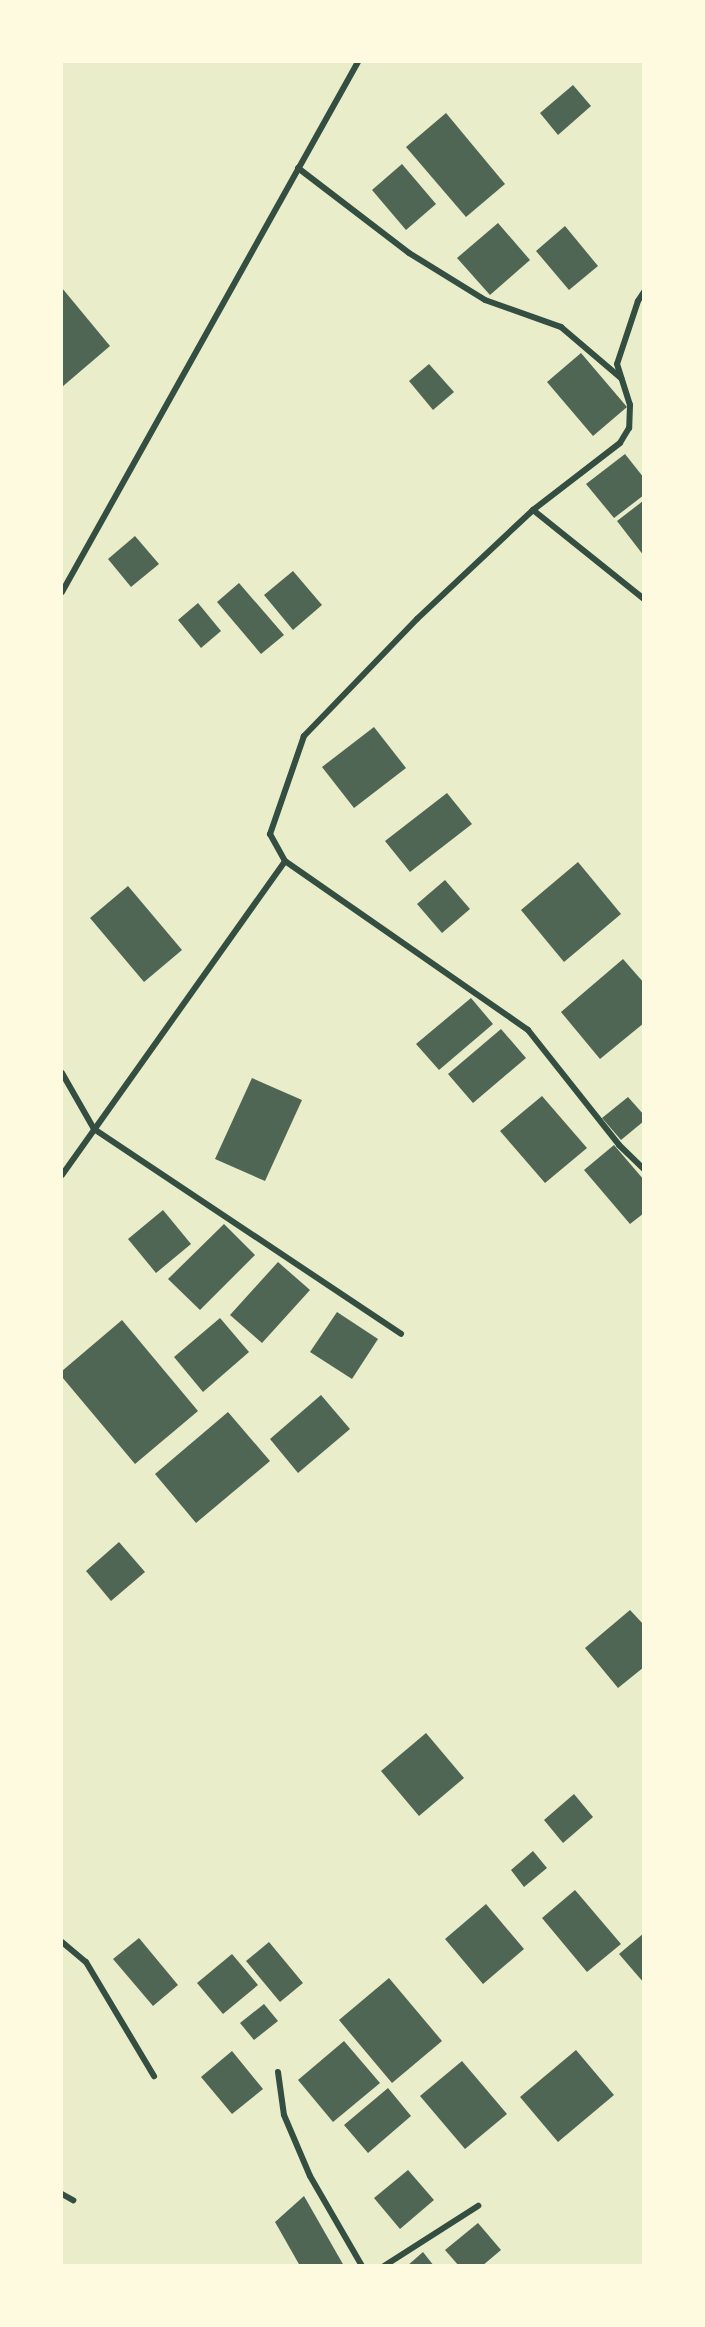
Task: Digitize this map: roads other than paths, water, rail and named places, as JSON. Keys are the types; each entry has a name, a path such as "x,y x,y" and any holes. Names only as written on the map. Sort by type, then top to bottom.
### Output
{"street":[{"path":"62,592 358,62"},
{"path":"298,168 409,253 485,300 561,327 622,379"},
{"path":"644,292 617,364 631,413 629,428 620,443 533,510 417,619 304,735 270,834 285,861 528,1030 619,1145 644,1169"},
{"path":"533,510 644,599"},
{"path":"62,1175 285,861"},
{"path":"62,1073 94,1130 401,1334"},
{"path":"62,1942 86,1962 154,2076"},
{"path":"278,2072 284,2115 310,2176 362,2265"},
{"path":"62,2194 73,2200"},
{"path":"384,2265 478,2206"}]}
